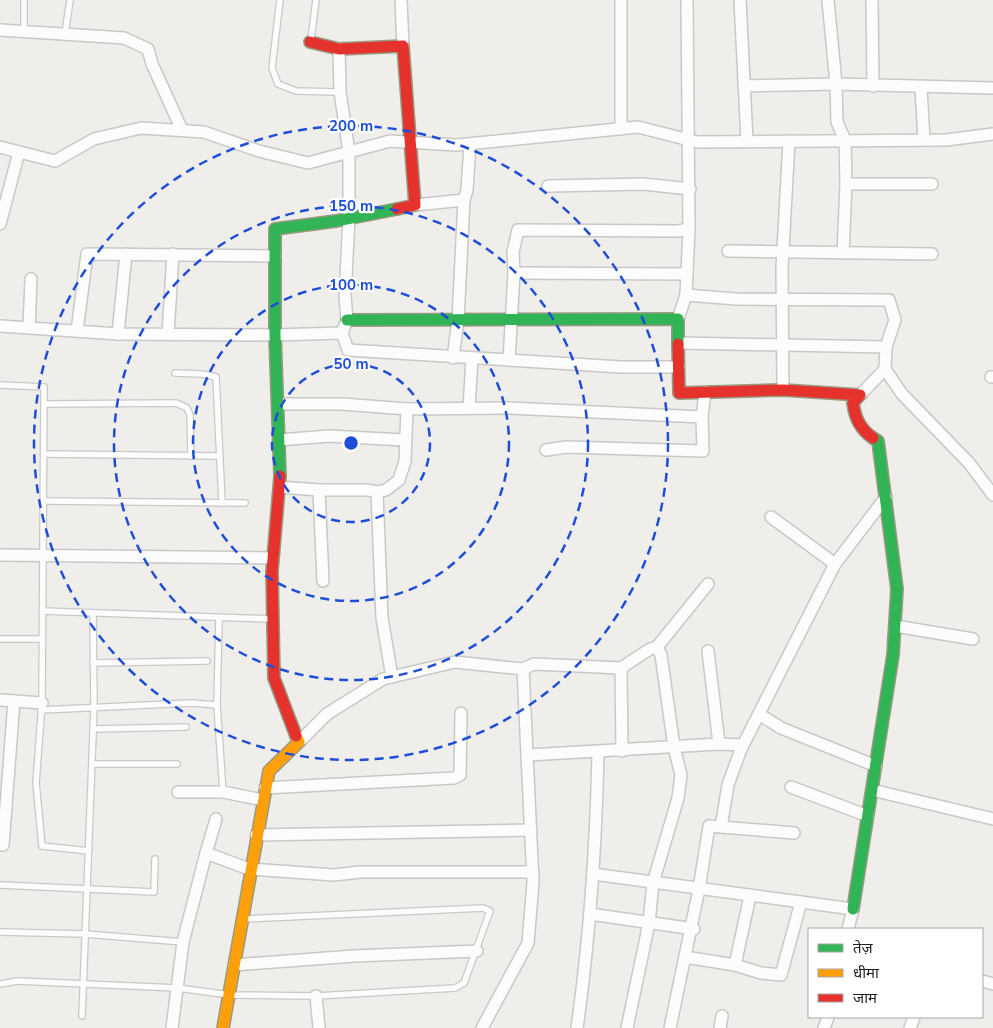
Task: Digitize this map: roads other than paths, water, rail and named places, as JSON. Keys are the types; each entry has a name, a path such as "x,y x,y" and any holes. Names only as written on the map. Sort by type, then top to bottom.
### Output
{"street":[{"path":"401,0 416,206"},
{"path":"621,0 621,129"},
{"path":"687,0 690,189 686,295 678,319 679,393 782,390 860,395"},
{"path":"740,0 747,141"},
{"path":"828,0 836,84 837,122 844,140 846,184 843,253"},
{"path":"872,0 873,86"},
{"path":"0,30 65,36 124,38 148,49 152,64 182,130"},
{"path":"310,42 340,49 403,46"},
{"path":"340,49 340,92 349,152 349,218 345,296 347,320 342,333 348,350 452,358 621,367 679,366"},
{"path":"744,86 836,84 921,88 993,88"},
{"path":"921,88 924,140"},
{"path":"0,147 55,161 94,139 141,128 182,130 204,132 259,151 308,163 390,141 470,144 638,127 697,142 946,140 993,134"},
{"path":"782,390 783,252 789,141"},
{"path":"452,358 458,320 464,200 467,190 470,144"},
{"path":"0,224 19,152"},
{"path":"548,186 643,184 690,189"},
{"path":"846,184 932,184"},
{"path":"298,742 274,678 273,558 279,487 275,335 275,229 464,200"},
{"path":"508,360 512,319 513,252 518,230 678,231 689,229"},
{"path":"728,251 932,254"},
{"path":"77,331 87,254 275,256"},
{"path":"118,334 126,254"},
{"path":"168,334 173,254"},
{"path":"514,273 687,274"},
{"path":"29,328 31,279"},
{"path":"686,295 703,298 709,296 736,299 889,300 896,320 886,346 885,369 902,394 969,463 993,495"},
{"path":"347,320 678,319"},
{"path":"0,326 118,334 275,335 342,333"},
{"path":"679,343 886,346"},
{"path":"469,408 472,358"},
{"path":"848,928 853,909 893,655 897,589 878,441 865,434 854,416 853,403 885,369"},
{"path":"546,450 566,447 703,451 702,417 705,392"},
{"path":"278,404 342,404 407,409 508,408 702,417"},
{"path":"279,487 319,490 368,490 377,492 386,490 399,480 406,461 404,440 408,419 407,409"},
{"path":"279,440 329,436 404,440"},
{"path":"319,490 323,581"},
{"path":"377,492 382,618 392,677"},
{"path":"721,828 728,785 743,745 835,564 886,497"},
{"path":"771,517 835,564"},
{"path":"0,555 273,558"},
{"path":"223,1028 256,835 269,771 326,714 383,679 455,662 523,669 534,664 621,668 650,649 657,647 708,584"},
{"path":"895,626 973,639"},
{"path":"627,1028 649,923 653,883 678,798 680,774 660,655 657,647"},
{"path":"708,651 719,744"},
{"path":"621,668 622,751"},
{"path":"482,1028 528,942 533,872 523,669"},
{"path":"0,700 41,706"},
{"path":"3,845 14,701"},
{"path":"265,788 454,778 460,775 461,713"},
{"path":"759,714 781,728 876,766"},
{"path":"528,755 598,753 719,744 743,745"},
{"path":"577,1028 590,914 598,753"},
{"path":"791,787 868,816"},
{"path":"872,790 993,819"},
{"path":"178,792 223,792 263,800"},
{"path":"172,1028 183,942 216,819"},
{"path":"670,1028 692,929 709,826 794,833"},
{"path":"256,835 531,830"},
{"path":"206,853 250,869 334,875 360,872 533,872"},
{"path":"593,874 853,909"},
{"path":"735,965 750,896"},
{"path":"685,957 735,965 761,973 781,975 801,902"},
{"path":"590,914 692,929"},
{"path":"234,965 354,956 477,952"},
{"path":"316,996 318,1028"}],"lane":[{"path":"24,0 24,33"},
{"path":"65,36 70,0"},
{"path":"280,0 272,68 278,84 296,91 340,92"},
{"path":"310,42 316,0"},
{"path":"175,373 202,374 216,377 222,503"},
{"path":"0,385 44,387 41,706 36,783 42,846 88,851"},
{"path":"45,404 176,402 187,408 190,415 191,456"},
{"path":"44,454 220,456"},
{"path":"43,501 245,503"},
{"path":"42,611 273,619"},
{"path":"82,1016 94,708 93,613"},
{"path":"219,618 217,705 223,792"},
{"path":"0,639 42,638"},
{"path":"93,662 207,661"},
{"path":"41,706 94,708 191,703 217,705"},
{"path":"93,729 186,727"},
{"path":"92,764 177,764"},
{"path":"0,885 154,892 154,859"},
{"path":"0,984 17,981 178,988 230,995 316,996 455,988 464,983 477,952 490,911 483,908 242,919"},
{"path":"0,932 85,934 183,942"}]}
